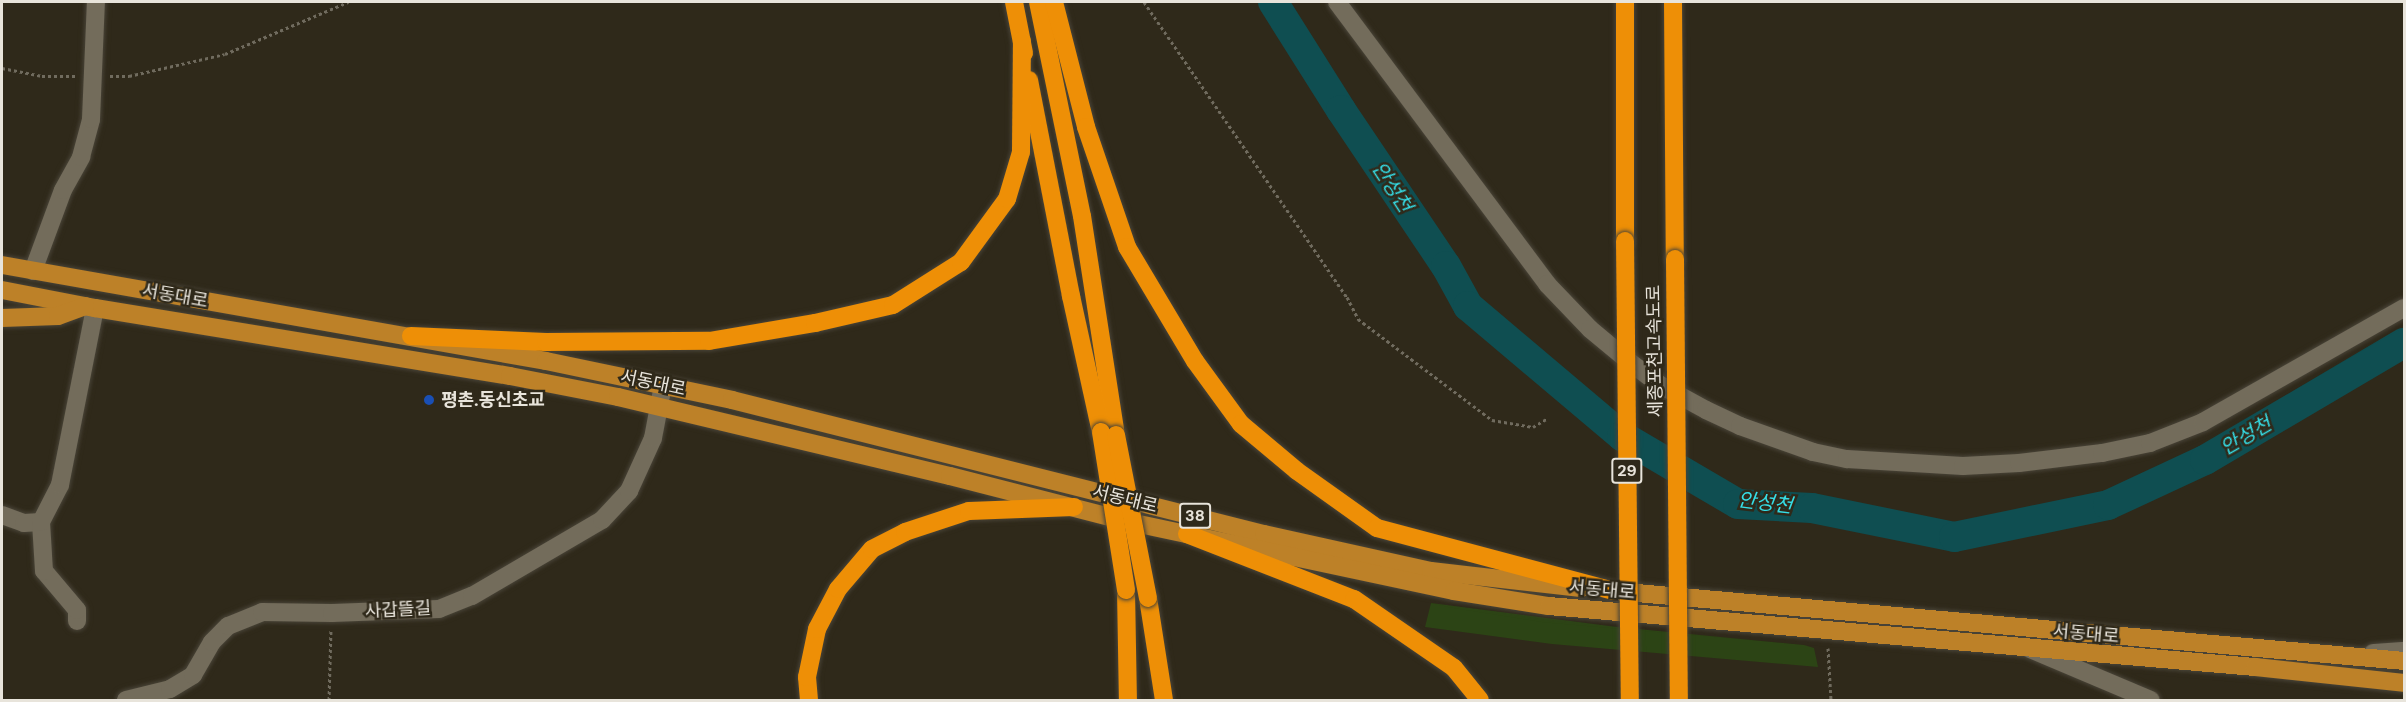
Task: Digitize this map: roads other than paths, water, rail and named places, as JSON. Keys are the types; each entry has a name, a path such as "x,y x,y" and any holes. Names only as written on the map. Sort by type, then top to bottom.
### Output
{"highway":[{"path":"1014,2 1071,296 1109,433 1148,598 1164,700"},
{"path":"1038,2 1082,216 1126,590 1128,700"},
{"path":"1054,2 1086,127 1127,247 1195,361 1241,424 1297,471 1377,528 1613,591"},
{"name":"세종포천고속도로","path":"1625,2 1629,700"},
{"name":"세종포천고속도로","path":"1673,2 1679,700"},
{"path":"411,336 546,342 709,341 893,305 962,262 1007,199 1021,152 1022,41"},
{"path":"809,700 807,677 816,629 838,589 872,549 905,532 969,511 1074,507"},
{"path":"1187,534 1354,599 1454,668 1480,700"}],"main road":[{"name":"서동대로","path":"2,265 411,336 663,385 732,400 1264,534 1431,572 1613,591 2404,661"},
{"name":"서동대로","path":"2,290 90,307 476,370 660,407 1187,534 1424,585 1549,606 2254,667 2404,683"},
{"path":"2,318 58,316 90,307"}],"street":[{"path":"33,271 63,190 81,157 91,119 96,2"},
{"path":"1337,2 1547,284 1590,329 1630,363 1697,405 1740,426 1813,452 1892,463 1963,466 2102,453 2150,443 2204,422 2404,308"},
{"path":"77,621 77,610 44,571 41,522 60,485 90,307"},
{"name":"사갑뜰길","path":"126,700 170,689 193,675 212,642 228,626 262,612 332,613 439,609 472,596 602,520 629,491 653,438 663,385"},
{"path":"2,515 24,523 41,522"},
{"path":"2030,649 2151,700"},
{"path":"2330,655 2404,651"}],"waterway":[{"name":"안성천","path":"1273,2 1341,110 1446,266 1468,306 1622,436 1738,504 1812,508 1954,537 2108,505 2205,460 2404,343"}],"place":[{"name":"평촌.동신초교","path":"429,400"}]}
